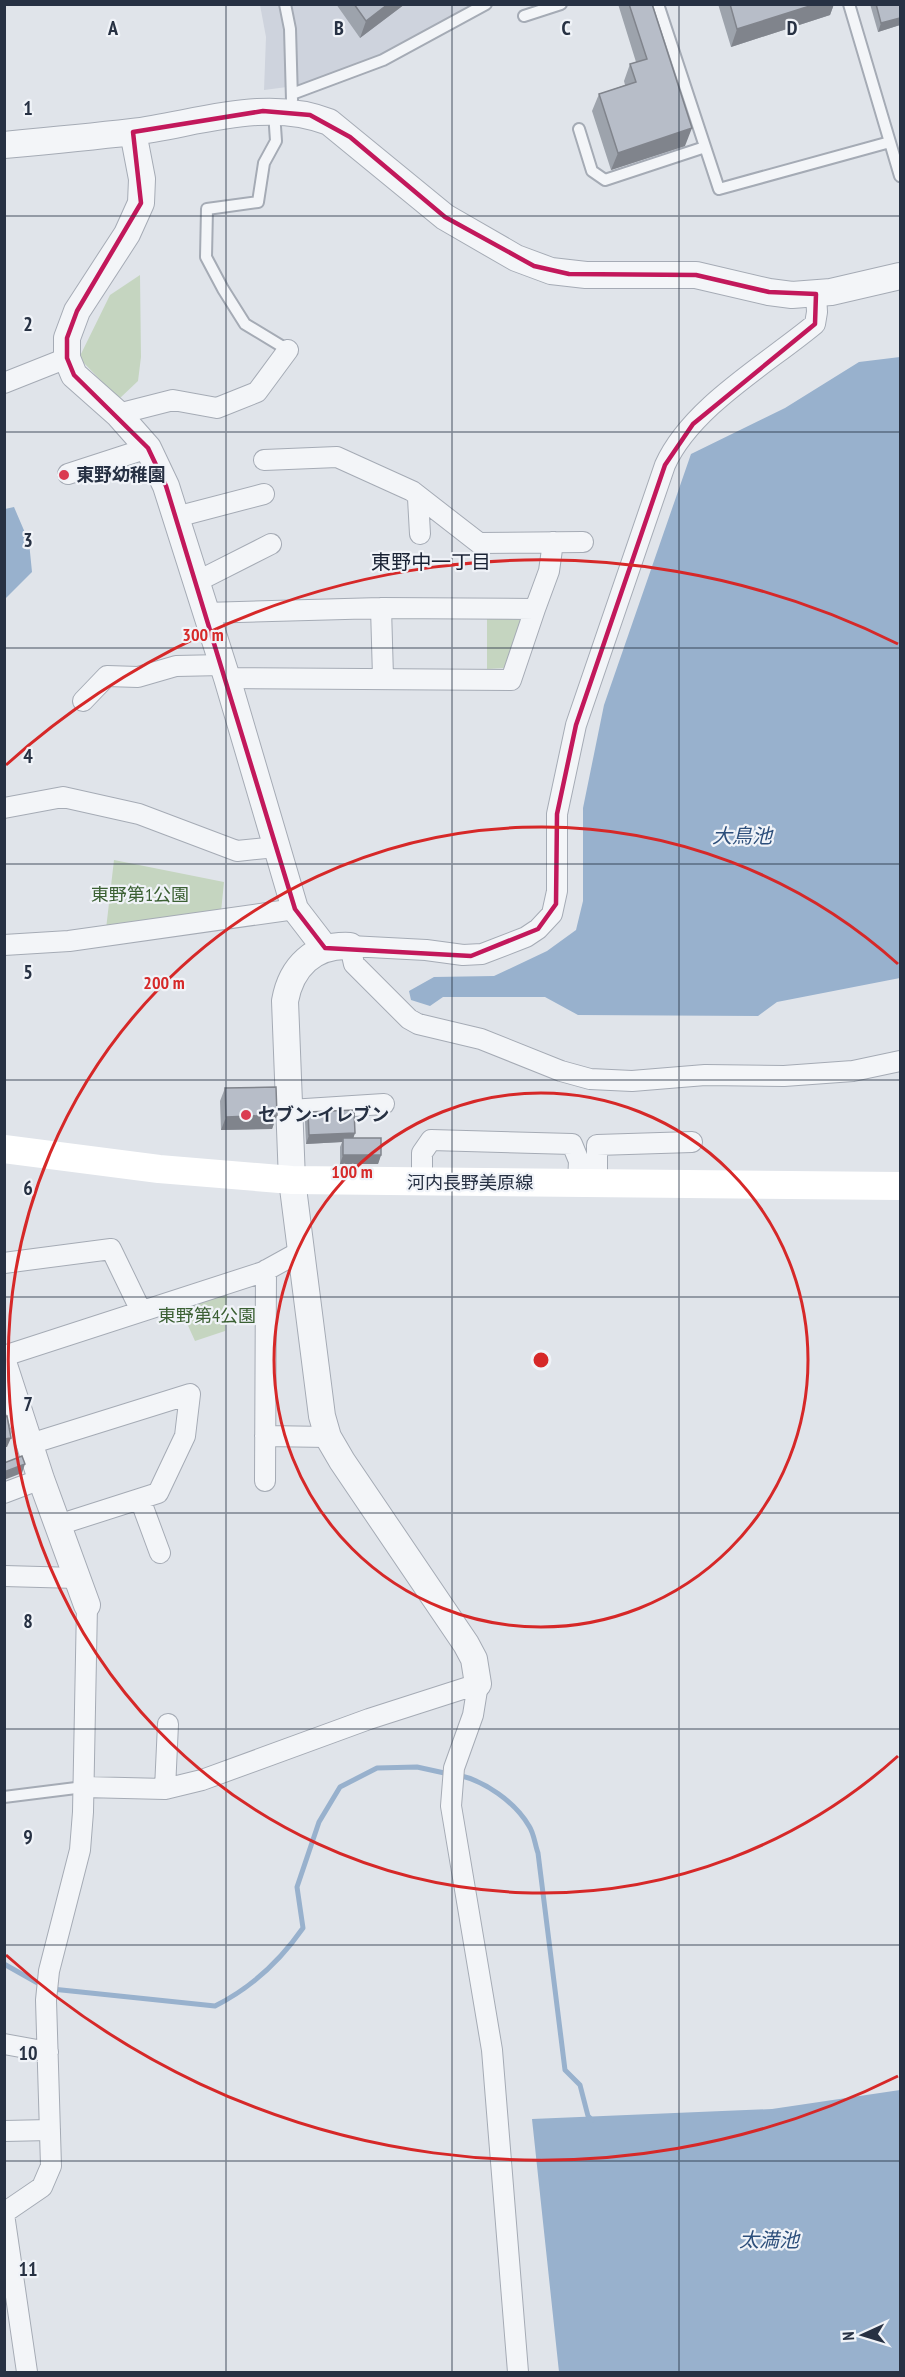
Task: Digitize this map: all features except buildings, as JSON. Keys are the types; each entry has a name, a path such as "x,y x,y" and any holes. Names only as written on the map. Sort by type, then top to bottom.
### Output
{"main road":[{"name":"河内長野美原線","path":"4,1149 159,1169 292,1180 900,1186"}],"street":[{"path":"4,145 133,132 286,106 329,122 445,217 534,266 569,274 696,275 769,292 816,294 900,276"},
{"path":"133,132 142,179 141,203 127,234 77,311 67,338 67,358 74,375 118,414 148,448 166,486 225,672 295,909 338,947 409,1019 418,1024 481,1039 561,1071 590,1078 632,1081 705,1075 784,1076 853,1071 900,1062"},
{"path":"518,2373 492,2050 451,1806 454,1768 473,1715 478,1684 474,1659 328,1437 318,1390 308,1291 292,1180 285,1032 288,987 293,975 315,951 338,947 471,956 492,951 526,937 547,921 556,903 557,814 576,725 665,465 672,449 693,424 815,324 816,294"},
{"path":"118,414 173,400 216,408 257,392 288,350"},
{"path":"4,383 67,358"},
{"path":"68,474 148,448"},
{"path":"264,460 337,457 411,491 479,543 584,542"},
{"path":"176,517 264,494"},
{"path":"418,498 420,534"},
{"path":"83,701 107,676 130,686 176,666 225,672 511,680 549,571 553,542"},
{"path":"196,582 271,544"},
{"path":"205,613 381,608 535,609"},
{"path":"381,608 383,677"},
{"path":"4,808 31,801 63,797 139,814 237,851 276,847"},
{"path":"4,945 69,941 295,909"},
{"path":"290,1110 384,1104"},
{"path":"422,1183 422,1153 431,1140 572,1144 587,1183"},
{"path":"587,1183 597,1145 692,1142"},
{"path":"4,1263 111,1249 141,1311"},
{"path":"4,1356 266,1270 301,1251"},
{"path":"265,1481 266,1270"},
{"path":"4,1365 9,1391 87,1605 84,1787 80,1850 49,1971 46,2000 51,2166 42,2187 4,2213 27,2373"},
{"path":"30,1444 190,1394 186,1436 158,1493 58,1525"},
{"path":"265,1436 328,1437"},
{"path":"4,1493 41,1479"},
{"path":"140,1499 160,1553"},
{"path":"4,1576 77,1578"},
{"path":"84,1787 165,1789 249,1764 369,1719 478,1684"},
{"path":"165,1789 168,1724"},
{"path":"4,2044 48,2052"},
{"path":"4,2130 50,2130"}],"lane":[{"path":"285,4 290,29 286,106 276,141 264,163 258,202 207,210 206,257 245,324 288,350"},
{"path":"286,106 383,60 486,4"},
{"path":"524,16 561,4"},
{"path":"658,4 719,189 890,142"},
{"path":"849,4 900,176"},
{"path":"579,129 592,171 605,180 705,147"},
{"path":"4,1797 84,1787"}],"highlighted area":[{"path":"263,111 310,115 350,137 445,217 534,266 569,274 696,275 769,292 816,294 815,324 693,424 665,465 576,725 557,814 556,904 538,929 471,956 325,948 295,909 166,486 148,448 74,375 67,358 67,338 77,311 141,203 133,132"}],"shaded area":[{"path":"260,5 471,5 386,52 310,84 264,90 266,37"}],"green space":[{"path":"140,275 141,357 138,381 119,399 79,358 110,295"},
{"path":"487,614 517,615 522,622 505,668 487,669"},
{"name":"東野第1公園","path":"114,860 224,882 221,912 106,929"},
{"name":"東野第4公園","path":"228,1283 225,1331 195,1341 180,1308"}],"water":[{"name":"大鳥池","path":"900,357 900,978 777,1002 758,1016 578,1015 545,997 443,997 430,1006 411,1000 409,991 434,977 494,976 547,951 576,930 583,901 583,808 604,705 691,454 785,408 859,362"},
{"path":"14,507 29,542 32,572 5,599 5,509"},
{"name":"太満池","path":"900,2090 900,2372 559,2372 532,2119 772,2109"}],"waterway":[{"path":"52,1989 215,2006 228,1999 264,1973 285,1952 303,1928 297,1887 319,1822 340,1787 377,1768 417,1767 449,1774"},
{"path":"458,1775 489,1787 508,1801 523,1817 532,1832 538,1853 565,2070 580,2085 588,2116 592,2120"},
{"path":"4,1964 43,1986"}],"place":[{"name":"東野幼稚園","path":"64,475"},
{"name":"セブン-イレブン","path":"246,1115"}],"district":[{"name":"東野中一丁目","path":"431,562"}]}
